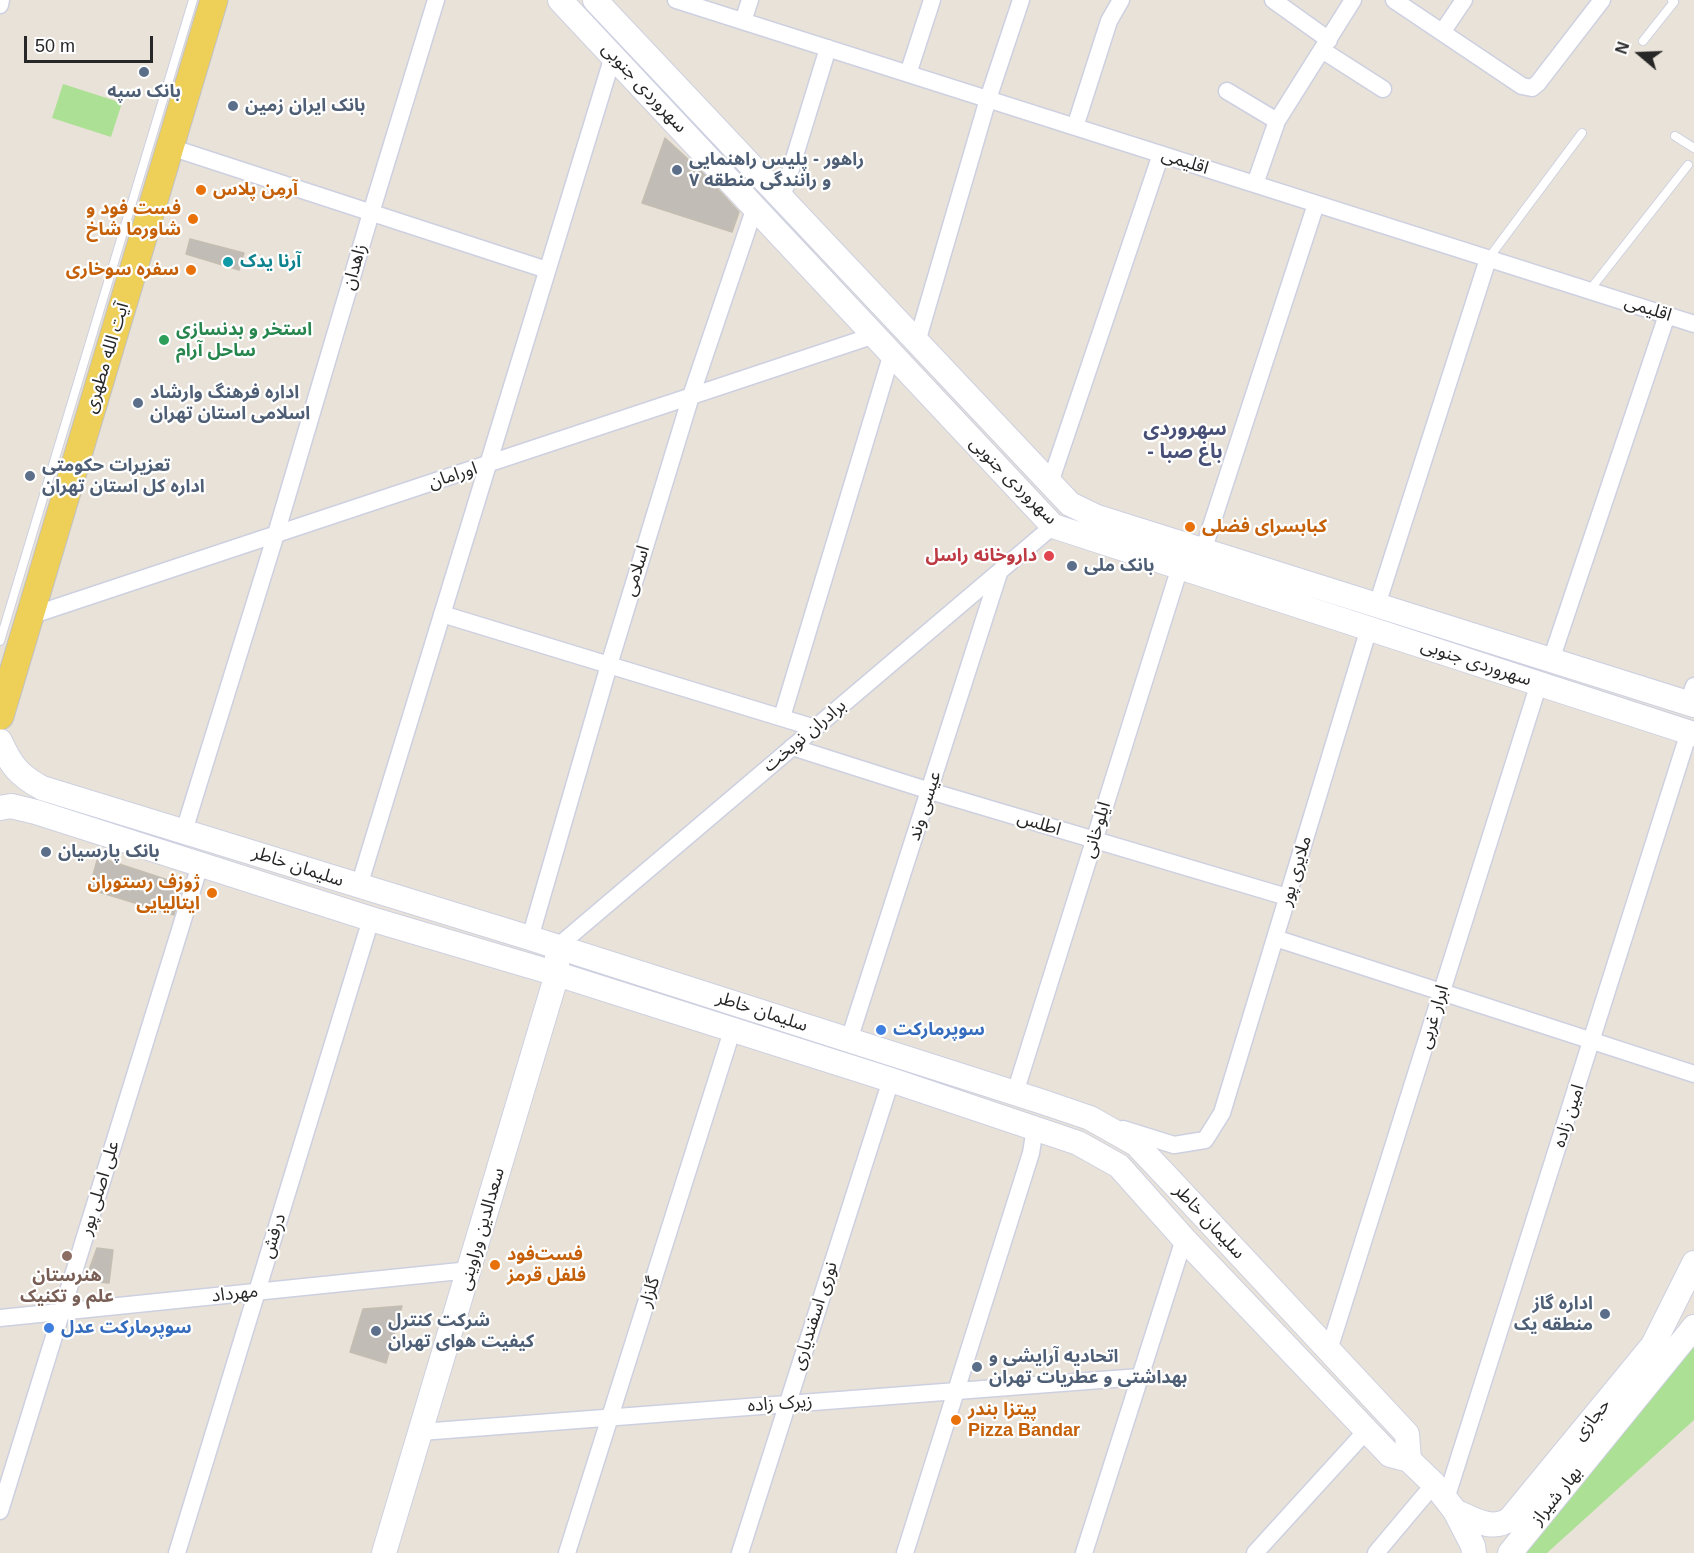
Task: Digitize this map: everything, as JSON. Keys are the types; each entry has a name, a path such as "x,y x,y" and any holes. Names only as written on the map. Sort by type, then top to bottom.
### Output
{"main road":[{"name":"آیت الله مطهری","path":"0,716 214,0"},
{"name":"سهروردی جنوبی","path":"560,0 1053,526 1691,733"},
{"name":"سهروردی جنوبی","path":"595,0 1070,504 1097,518 1551,660 1692,698"},
{"path":"613,56 631,39"},
{"path":"1369,628 1377,605"},
{"name":"سلیمان خاطر","path":"0,741 13,767 27,780 42,788 530,938 1090,1118 1136,1144 1329,1350 1407,1434 1409,1460"},
{"name":"سلیمان خاطر","path":"0,808 11,806 36,812 371,919 557,974 891,1080 1078,1143 1119,1166 1184,1239 1390,1455 1409,1460 1445,1498"},
{"name":"سعدالدین وراوینی","path":"384,1553 557,974 557,947"},
{"name":"حجازی","path":"1445,1498 1494,1526 1510,1519 1653,1345 1694,1263"},
{"name":"بهار شیراز","path":"1510,1553 1694,1327"},
{"path":"1445,1498 1473,1546 1474,1553"}],"street":[{"path":"0,5 1,0"},
{"name":"زاهدان","path":"184,831 276,534 436,0"},
{"name":"اقلیمی","path":"676,0 1694,324"},
{"path":"743,21 750,0"},
{"path":"908,74 933,0"},
{"path":"917,342 988,99 1021,0"},
{"path":"1075,127 1109,21 1121,0"},
{"path":"1273,0 1383,89"},
{"path":"1255,184 1277,122 1353,0"},
{"path":"1394,0 1522,86 1532,88 1602,0"},
{"path":"1443,31 1464,0"},
{"path":"782,198 828,48"},
{"path":"359,886 613,56"},
{"path":"1227,91 1277,122"},
{"path":"170,147 548,270"},
{"path":"1050,483 1161,154"},
{"path":"1203,551 1316,204"},
{"name":"اسلامی","path":"530,938 609,665 691,396 755,207"},
{"path":"1377,605 1488,258"},
{"path":"1551,660 1667,315"},
{"name":"اورامان","path":"30,616 875,335"},
{"path":"782,717 892,353"},
{"name":"برادران نوبخت","path":"557,947 1053,526"},
{"name":"ایلوخانی","path":"1015,1093 1180,567"},
{"name":"عیسی وند","path":"849,1040 999,572"},
{"path":"442,614 815,728"},
{"name":"ملایری پور","path":"1090,1118 1174,1145 1205,1140 1222,1113 1369,628"},
{"name":"ابرار غربی","path":"1329,1350 1539,683"},
{"name":"امین زاده","path":"1445,1498 1691,733"},
{"name":"اطلس","path":"792,747 930,791 1287,897"},
{"name":"علی اصلی پور","path":"0,1510 200,865"},
{"name":"درفش","path":"177,1553 371,919"},
{"path":"1275,938 1694,1074"},
{"name":"گلزار","path":"567,1553 732,1031"},
{"name":"نوری اسفندیاری","path":"740,1553 891,1080"},
{"path":"905,1553 1031,1154 1035,1128"},
{"path":"1084,1553 1184,1239"},
{"name":"مهرداد","path":"0,1318 470,1270"},
{"name":"زیرک زاده","path":"421,1432 1140,1377"},
{"path":"1255,1553 1366,1430"},
{"path":"1376,1553 1445,1498"}],"lane":[{"path":"0,641 193,0"},
{"path":"1643,41 1674,2 1672,0"},
{"path":"1488,258 1582,134"},
{"path":"1675,136 1694,148"},
{"path":"1589,291 1688,165"}],"green space":[{"path":"63,84 122,103 111,137 52,118"},
{"path":"1694,1343 1694,1420 1547,1553 1515,1553"}],"building":[{"name":"راهور - پلیس راهنمایی و رانندگی منطقه ۷","path":"665,138 704,174 739,212 732,232 642,203"},
{"name":"آرنا یدک","path":"190,239 244,253 239,270 186,254"},
{"path":"98,857 174,882 180,893 174,915 89,889"},
{"path":"97,1248 113,1250 109,1283 85,1281"},
{"name":"شرکت کنترل کیفیت هوای تهران","path":"402,1306 386,1363 350,1352 363,1309"}],"place":[{"name":"بانک سپه","path":"144,72"},
{"name":"بانک ایران زمین","path":"233,106"},
{"name":"راهور - پلیس راهنمایی و رانندگی منطقه ۷","path":"677,170"},
{"name":"آرمِن پلاس","path":"201,190"},
{"name":"فست فود و شاورما شاخ","path":"193,219"},
{"name":"آرنا یدک","path":"228,262"},
{"name":"سفره سوخاری","path":"191,270"},
{"name":"استخر و بدنسازی ساحل آرام","path":"164,340"},
{"name":"اداره فرهنگ وارشاد اسلامی استان تهران","path":"138,403"},
{"name":"تعزیرات حکومتی اداره کل استان تهران","path":"30,476"},
{"name":"کبابسرای فضلی","path":"1190,527"},
{"name":"داروخانه راسل","path":"1049,556"},
{"name":"بانک ملی","path":"1072,566"},
{"name":"بانک پارسیان","path":"46,852"},
{"name":"ژوزف رستوران ایتالیایی","path":"212,893"},
{"name":"سوپرمارکت","path":"881,1030"},
{"name":"هنرستان علم و تکنیک","path":"67,1256"},
{"name":"فست‌فود فلفل قرمز","path":"495,1265"},
{"name":"اداره گاز منطقه یک","path":"1605,1314"},
{"name":"سوپرمارکت عدل","path":"49,1328"},
{"name":"شرکت کنترل کیفیت هوای تهران","path":"376,1331"},
{"name":"اتحادیه آرایشی و بهداشتی و عطریات تهران","path":"977,1367"},
{"name":"پیتزا بندر Pizza Bandar","path":"956,1420"}],"district":[{"name":"سهروردی - باغ صبا","path":"1185,440"}]}
